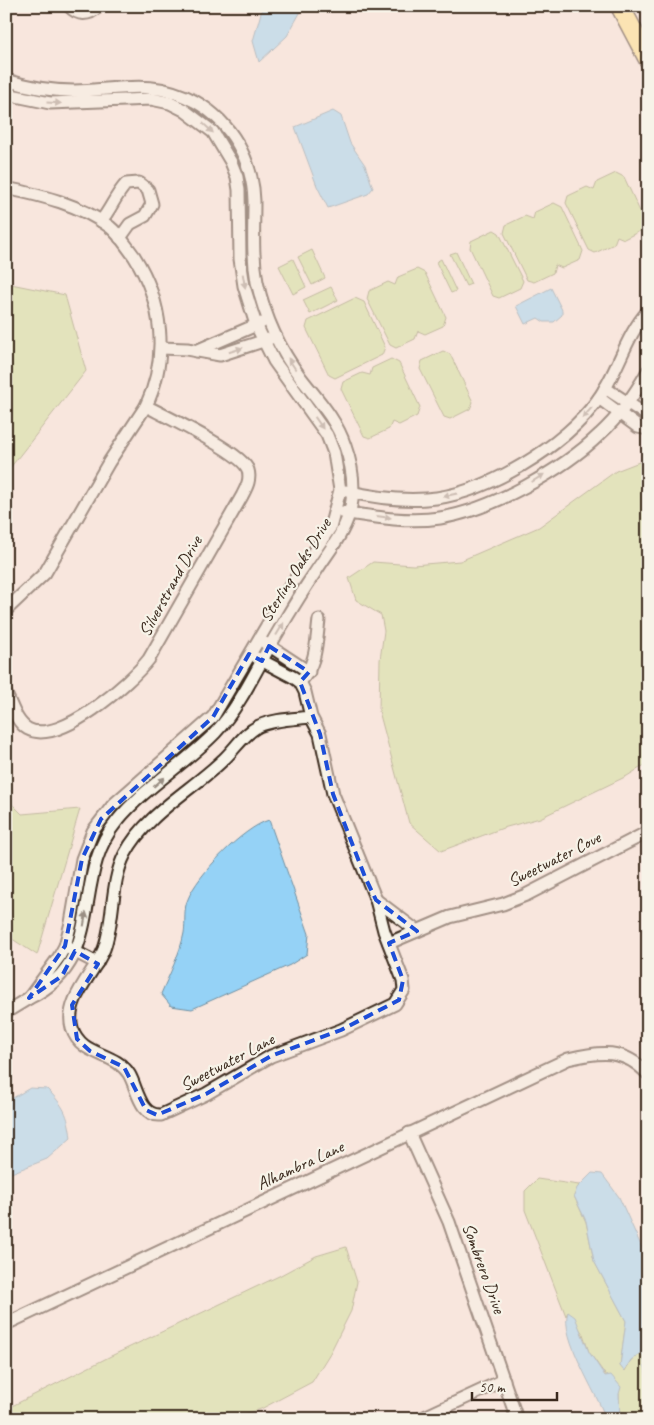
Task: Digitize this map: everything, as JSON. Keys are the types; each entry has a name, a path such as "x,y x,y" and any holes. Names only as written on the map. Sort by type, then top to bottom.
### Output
{"main road":[{"path":"620,6 648,59"}],"street":[{"path":"69,6 73,10 84,14 99,6"},
{"name":"Sterling Oaks Drive","path":"6,80 56,90 89,90 130,86 163,88 201,104 222,122 241,149 250,173 254,201 253,256 267,320 292,365 325,407 337,426 348,457 354,484 349,513 338,539 270,646 236,705 214,734 129,808 105,838 93,868 84,924 76,952 62,976 45,990 6,1012"},
{"name":"Sterling Oaks Drive","path":"6,94 50,104 152,99 170,103 184,110 212,132 232,162 237,177 240,259 244,286 256,325 263,341 290,385 327,435 334,453 340,490 330,528 258,639 213,717 124,795 97,825 82,859 71,924 64,946 59,957 29,998"},
{"path":"101,221 112,208 117,194 126,184 139,183 148,190 152,204 145,216 130,224 120,238"},
{"path":"6,188 68,204 111,228 137,261 151,291 159,320 161,348 156,383 146,406 109,462 45,574 6,610"},
{"path":"340,490 397,499 426,499 453,495 485,484 517,467 577,424 602,393 632,336 648,311"},
{"path":"196,351 267,320"},
{"path":"161,348 220,355 275,337"},
{"path":"336,511 401,520 440,518 469,511 501,499 564,461 599,436 620,414 648,371"},
{"path":"602,393 628,402 648,416"},
{"path":"602,393 620,414 638,427 648,429"},
{"name":"Silverstrand Drive","path":"6,694 16,716 23,725 33,731 50,731 88,713 138,672 149,659 248,484 248,470 240,459 146,406"},
{"path":"249,654 300,682 309,672 315,658 319,620"},
{"path":"258,639 309,672"},
{"name":"Sweetwater Lane","path":"300,682 309,702 311,716 320,734 333,794 376,900 388,943 404,985 402,996 395,1004 341,1030 271,1056 206,1094 157,1115 146,1110 124,1067 90,1051 76,1039 71,1016 72,1005 97,963 110,926 119,869 125,854 135,838 148,824 222,761 252,730 266,723 311,716"},
{"name":"Sweetwater Cove","path":"388,943 450,918 526,896 648,832"},
{"path":"376,900 417,931"},
{"path":"64,946 97,963"},
{"name":"Alhambra Lane","path":"6,1324 568,1059 592,1053 613,1053 631,1058 648,1074"},
{"name":"Sombrero Drive","path":"409,1133 449,1222 517,1419"},
{"path":"420,1419 504,1380"}],"highlighted area":[{"path":"269,646 309,672 300,682 320,734 333,794 365,877 376,900 417,931 389,943 403,980 399,1000 341,1030 271,1056 206,1094 157,1115 146,1110 124,1067 90,1051 77,1039 72,1005 98,964 75,951 62,976 29,998 65,946 82,859 101,819 213,717 249,654 262,661"}],"green space":[{"path":"616,173 624,177 645,222 642,230 624,239 617,236 614,244 595,253 589,250 566,203 568,196 587,187 594,190 597,182"},
{"path":"554,203 562,207 583,251 580,260 562,268 555,265 553,273 534,282 527,280 504,233 506,225 525,216 533,219 535,212"},
{"path":"494,230 499,233 523,281 520,288 499,298 493,296 470,248 471,241"},
{"path":"312,250 325,278 312,285 298,257"},
{"path":"456,252 471,284 466,286 450,254"},
{"path":"293,259 306,287 293,294 279,266"},
{"path":"441,259 456,291 451,293 436,262"},
{"path":"417,269 425,273 446,317 443,326 425,334 418,331 415,339 396,348 390,345 367,299 369,291 388,282 395,285 398,277"},
{"path":"6,283 65,295 86,371 6,473"},
{"path":"331,287 338,300 310,314 303,300"},
{"path":"355,298 364,302 385,347 382,355 335,378 329,375 306,328 308,321"},
{"path":"443,351 450,354 473,402 470,409 450,419 444,417 420,369 422,361"},
{"path":"391,359 399,363 420,407 417,416 399,425 392,422 389,429 370,438 364,436 341,389 343,382 362,373 370,375 372,368"},
{"path":"647,459 648,763 627,776 540,818 503,828 441,851 409,823 379,711 380,660 384,631 381,615 356,600 349,578 373,562 413,565 460,561 539,527 616,471"},
{"path":"6,798 22,814 80,809 37,955 6,935"},
{"path":"537,1179 579,1185 574,1196 586,1222 594,1261 626,1321 620,1366 625,1371 631,1360 642,1351 647,1376 648,1419 620,1419 619,1394 589,1352 583,1334 568,1312 566,1316 525,1210 525,1191"},
{"path":"346,1247 357,1282 351,1311 330,1353 312,1382 261,1409 226,1419 6,1419 6,1409 111,1356 279,1276 316,1256"}],"water":[{"path":"263,6 304,6 287,36 259,62 253,41"},
{"path":"333,111 341,116 350,143 365,165 373,188 368,194 328,208 317,186 295,127"},
{"path":"551,288 562,310 562,315 554,322 544,322 538,318 525,324 516,306"},
{"path":"269,820 309,934 307,954 290,965 192,1009 171,1006 161,994 180,949 184,933 186,907 193,889 222,853 247,832"},
{"path":"30,1088 47,1089 58,1100 67,1116 71,1138 47,1159 6,1175 6,1102"},
{"path":"592,1173 602,1174 619,1197 648,1261 648,1378 642,1352 631,1360 624,1371 620,1366 626,1321 594,1261 586,1221 574,1196 577,1188"},
{"path":"568,1312 575,1317 589,1352 605,1376 611,1375 621,1387 619,1394 620,1419 606,1419 574,1350 569,1335"}]}
